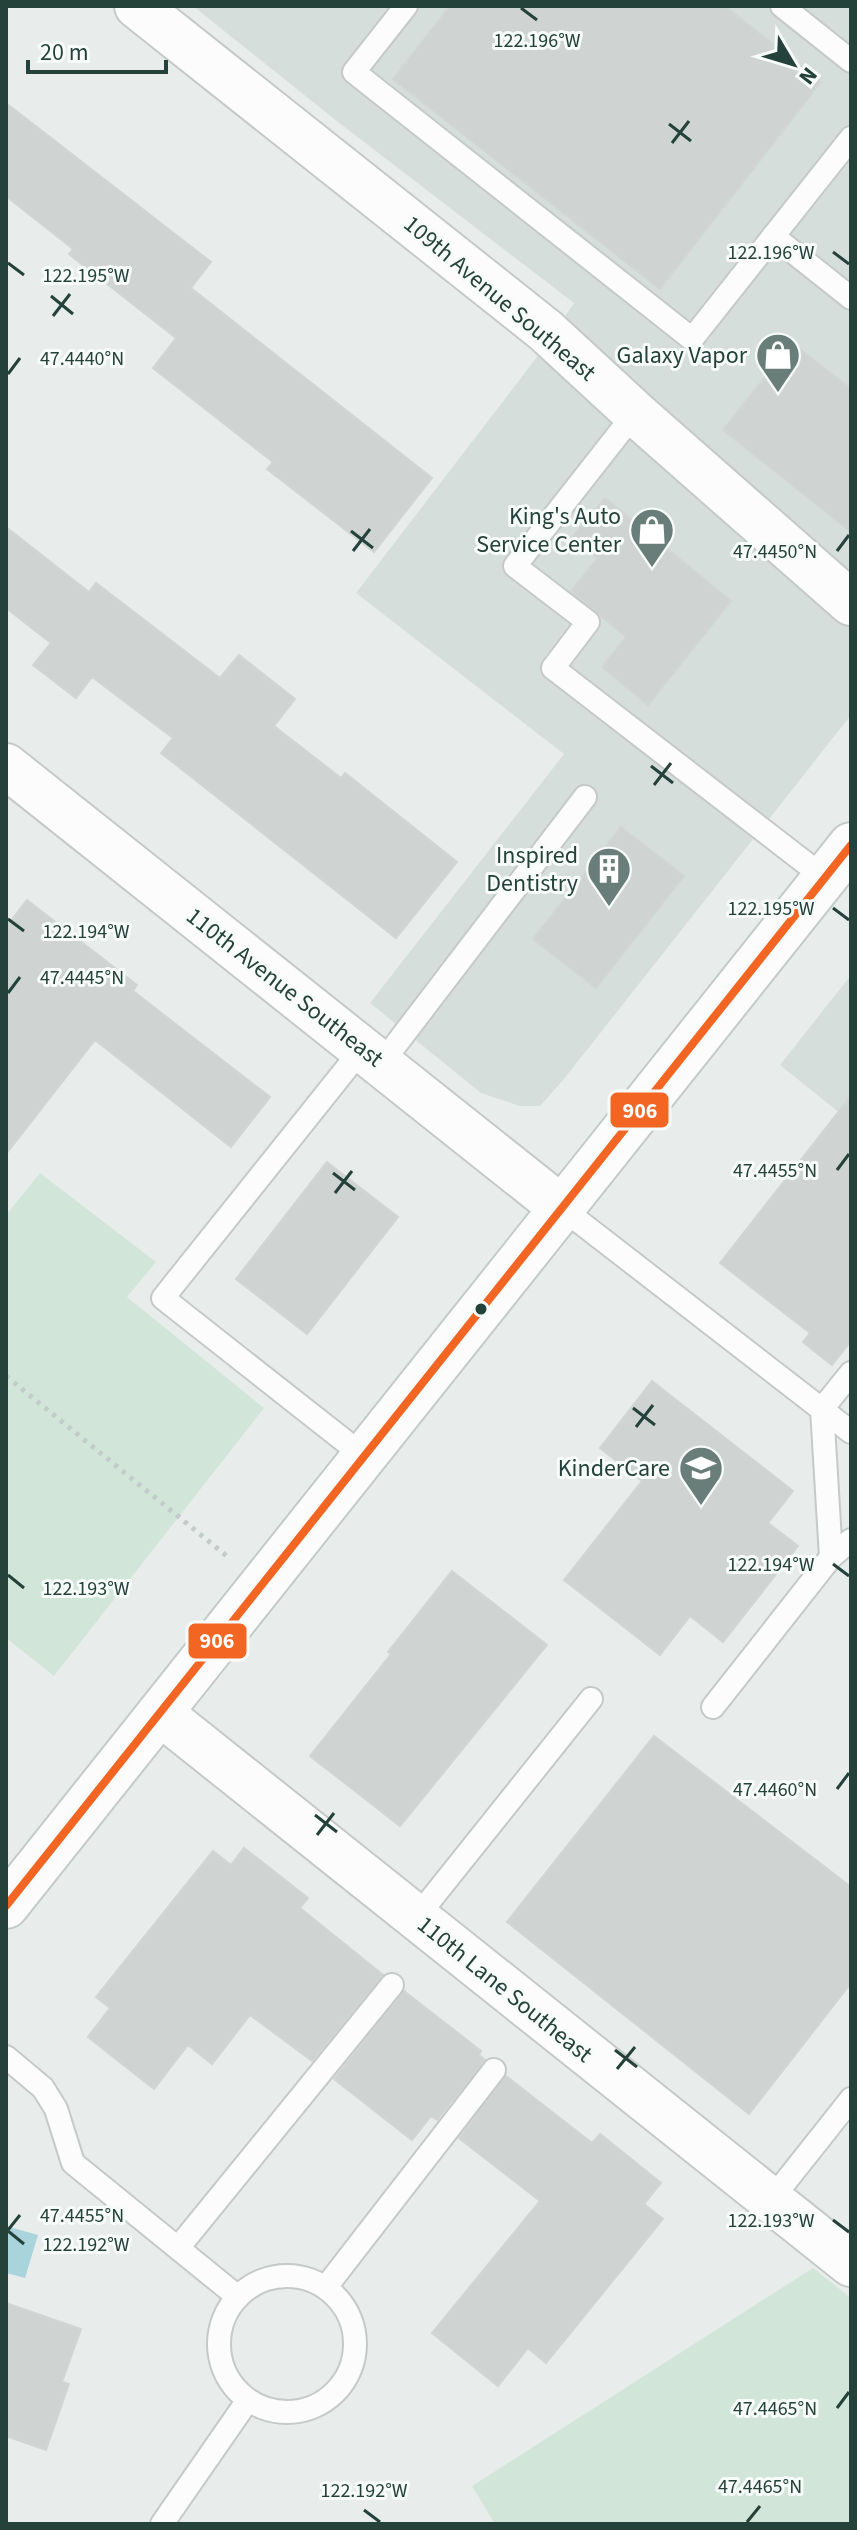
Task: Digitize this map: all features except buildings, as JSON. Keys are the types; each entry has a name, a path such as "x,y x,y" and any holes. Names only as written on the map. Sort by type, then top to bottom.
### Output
{"street":[{"name":"109th Avenue Southeast","path":"137,6 545,330 851,603"},
{"name":"110th Avenue Southeast","path":"6,766 563,1209"},
{"path":"6,1906 841,866"},
{"name":"110th Lane Southeast","path":"160,1713 851,2264"}],"lane":[{"path":"406,6 354,72 692,339 851,138"},
{"path":"782,6 851,61"},
{"path":"773,236 851,298"},
{"path":"635,413 515,566 588,622 553,668 841,866"},
{"path":"365,1457 163,1298 372,1056 585,797"},
{"path":"563,1209 851,1432"},
{"path":"831,1557 822,1409 851,1373"},
{"path":"713,1707 831,1557 851,1540"},
{"path":"416,1918 591,1699"},
{"path":"178,2248 392,1985"},
{"path":"6,2057 43,2088 56,2109 73,2163 238,2297"},
{"path":"326,2287 494,2070"},
{"path":"771,2200 851,2099"},
{"path":"274,2276 301,2276 326,2287 345,2306 354,2331 353,2358 343,2382 324,2401 299,2411 272,2411 248,2400 229,2381 219,2356 220,2329 230,2305 249,2286 274,2276"},
{"path":"162,2524 248,2400"}],"path":[{"path":"6,1376 263,1585"}],"shaded area":[{"path":"193,6 851,6 851,715 540,1106 520,1106 481,1093 370,1003 564,754 356,593 540,353 574,303"},
{"path":"851,975 851,1122 780,1065"}],"green space":[{"path":"40,1173 156,1262 127,1297 264,1408 54,1676 6,1638 6,1215"},
{"path":"813,2268 851,2298 851,2524 495,2524 472,2486"}],"water":[{"path":"6,2226 38,2235 25,2278 6,2273"}],"transit line":[{"name":"906","path":"6,1906 851,845"}],"place":[{"name":"Galaxy Vapor","path":"778,394"},
{"name":"King's Auto Service Center","path":"652,569"},
{"name":"Inspired Dentistry","path":"609,908"},
{"name":"KinderCare","path":"701,1507"}]}
